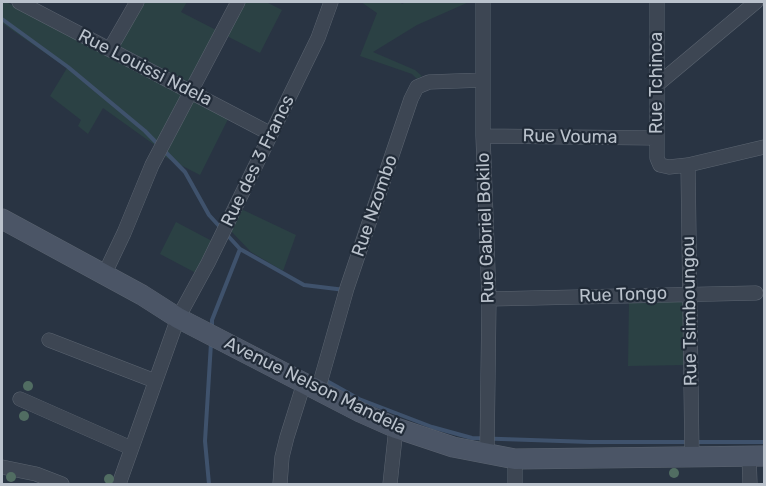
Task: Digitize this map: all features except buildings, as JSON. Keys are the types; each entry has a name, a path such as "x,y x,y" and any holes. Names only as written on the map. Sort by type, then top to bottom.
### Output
{"street":[{"path":"110,49 136,2"},
{"path":"104,275 124,234 152,165 238,2"},
{"name":"Rue des 3 Francs","path":"120,484 178,318 318,38 331,2"},
{"name":"Rue Gabriel Bokilo","path":"483,2 483,136 489,299 487,454"},
{"name":"Rue Tchinoa","path":"657,2 657,158 660,165 669,167 688,165"},
{"path":"658,84 756,2"},
{"name":"Rue Louissi Ndela","path":"29,4 271,134"},
{"name":"Rue Nzombo","path":"311,387 417,87 429,82 483,80"},
{"name":"Rue Vouma","path":"483,136 657,138"},
{"path":"688,165 765,147"},
{"name":"Rue Tsimboungou","path":"688,165 692,457"},
{"name":"Avenue Nelson Mandela","path":"2,219 142,295 178,318 311,387 396,428 453,447 515,459 757,456"},
{"name":"Rue Tongo","path":"489,299 756,293"},
{"path":"49,340 155,381"},
{"path":"280,484 282,457 287,437 311,387"},
{"path":"20,399 131,448"},
{"path":"390,484 396,428"},
{"path":"750,484 757,456"},
{"path":"515,459 515,484"},
{"path":"2,467 36,474 62,484"}],"green space":[{"path":"2,2 6,2 183,95 156,146 103,108 88,134 78,126 81,120 50,96 67,68 2,23"},
{"path":"142,2 187,2 181,12 218,31 190,83 117,45"},
{"path":"243,2 266,2 282,10 260,53 225,35"},
{"path":"361,2 400,2 402,4 406,2 469,2 417,25 373,52 415,70 422,76 417,79 412,74 360,56 377,13"},
{"path":"192,99 228,119 200,175 163,156"},
{"path":"239,208 296,235 283,271 251,252 229,229"},
{"path":"176,222 212,241 196,273 160,254"},
{"path":"629,300 683,300 687,307 687,365 628,366"}],"waterway":[{"path":"2,19 68,67 145,131 185,172 209,215 240,249 304,285 345,290"},
{"path":"212,327 212,320 240,249"},
{"path":"209,484 205,441 211,343"},
{"path":"325,380 359,399 432,427 472,438 590,442 764,442"}]}
